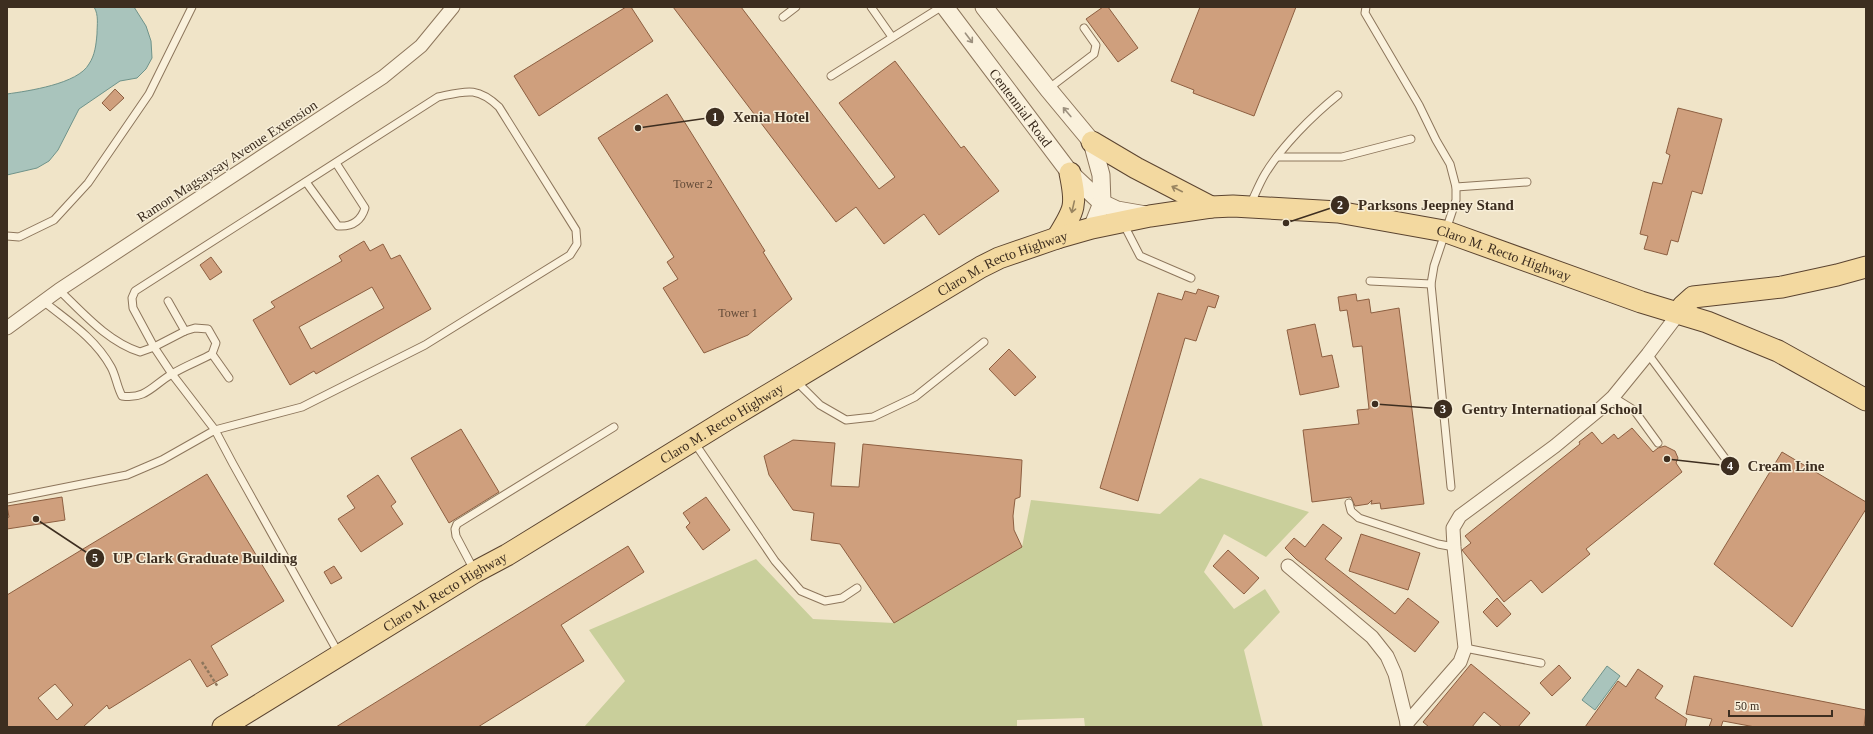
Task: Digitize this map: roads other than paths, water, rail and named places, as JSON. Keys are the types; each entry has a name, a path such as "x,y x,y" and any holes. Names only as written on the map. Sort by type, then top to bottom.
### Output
{"main road":[{"path":"1092,142 1136,168 1211,207"},
{"path":"1057,238 1074,207 1074,196 1070,173"},
{"name":"Claro M. Recto Highway","path":"223,727 475,572 507,556 693,440 981,266 999,258 1057,238 1122,221 1211,207 1248,206 1338,212 1444,231 1641,302 1730,330 1778,351 1866,400"},
{"path":"1679,313 1683,306 1693,297 1782,287 1866,267"}],"street":[{"name":"Ramon Magsaysay Avenue Extension","path":"7,328 59,290 383,77 421,46 453,7"},
{"name":"Centennial Road","path":"946,7 1070,173 1102,203 1117,210 1150,216"},
{"path":"984,7 1048,89 1092,142 1101,175 1102,203 1092,228"},
{"path":"1407,725 1460,662 1465,648 1453,528 1460,516 1556,446 1613,397 1679,313"},
{"path":"1288,566 1372,637 1387,656 1395,674 1407,725"}],"lane":[{"path":"7,236 19,237 54,220 88,182 149,94 192,7"},
{"path":"783,17 796,7"},
{"path":"871,7 892,37"},
{"path":"831,76 941,7"},
{"path":"1366,7 1365,13 1450,164 1456,187 1456,200 1444,231 1434,266 1431,284 1451,487"},
{"path":"1048,89 1094,54 1096,46 1084,28"},
{"path":"7,499 126,475 162,460 215,430 302,407 419,348 570,255 577,244 576,230 499,107 489,98 476,92 438,97 135,291 132,298 133,308 154,347 172,374 215,430 232,464 340,656"},
{"path":"1248,206 1265,174 1277,157 1320,110 1338,95"},
{"path":"1277,157 1342,157 1411,139"},
{"path":"306,182 338,226 346,227 356,223 363,216 365,208 336,163"},
{"path":"1456,187 1528,182"},
{"path":"1122,221 1140,256 1191,278"},
{"path":"1370,281 1431,284"},
{"path":"43,301 85,334 99,348 112,369 117,386 122,396 132,398 148,392 172,374 212,354 216,343 208,329 195,328 185,331 154,347 140,352 126,348 91,321 59,290"},
{"path":"168,301 185,331"},
{"path":"794,379 820,405 846,420 873,417 915,397 984,342"},
{"path":"212,354 229,378"},
{"path":"1648,354 1733,469"},
{"path":"1613,397 1634,410 1658,443"},
{"path":"475,572 456,536 454,529 457,524 614,427"},
{"path":"693,440 774,561 801,591 826,601 842,598 857,588"},
{"path":"1349,503 1351,511 1359,518 1438,544 1454,547"},
{"path":"1465,648 1541,663"}],"water":[{"path":"94,7 134,7 146,26 151,41 152,58 146,69 137,78 120,81 79,109 58,150 49,161 37,168 7,175 7,94 52,85 74,77 83,71 91,61 96,46 97,13"},
{"path":"1607,666 1620,676 1595,710 1582,700"}],"place":[{"name":"Xenia Hotel","path":"638,128"},
{"name":"Parksons Jeepney Stand","path":"1286,223"},
{"name":"Gentry International School","path":"1375,404"},
{"name":"Cream Line","path":"1667,459"},
{"name":"UP Clark Graduate Building","path":"36,519"}]}
